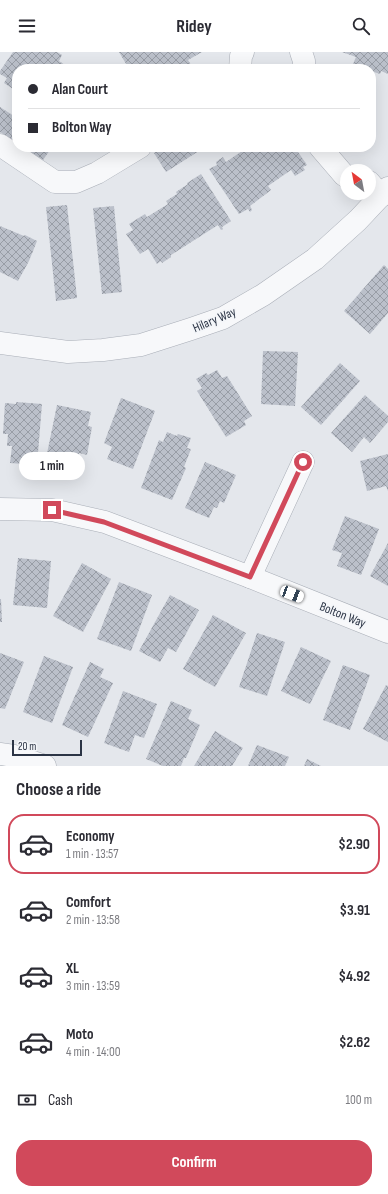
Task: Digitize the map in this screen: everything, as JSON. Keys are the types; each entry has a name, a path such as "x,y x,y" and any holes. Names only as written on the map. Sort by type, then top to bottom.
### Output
{"street":[{"path":"241,64 244,52"},
{"path":"301,52 304,64"},
{"path":"0,145 55,182 76,182 96,173 132,152"},
{"path":"324,152 340,170"},
{"path":"343,152 353,164"},
{"name":"Hilary Way","path":"0,343 68,352 103,350 141,345 223,318 263,295 315,259 358,220 379,192"},
{"path":"250,577 303,462"},
{"name":"Bolton Way","path":"0,509 52,510 104,522 250,577 388,632"},
{"path":"0,754 14,756 45,766"}],"building":[{"path":"13,52 57,52 62,55 59,61 64,64 12,64 12,88 4,83 7,78 0,74 0,71"},
{"path":"119,52 202,52 188,60 190,64 126,64"},
{"path":"342,52 388,52 388,74 381,71 380,74 376,73 376,64 353,64 356,57"},
{"path":"0,107 12,115 12,140 0,132"},
{"path":"31,152 49,152 43,160"},
{"path":"156,152 197,152 166,172 154,153"},
{"path":"241,152 298,152 307,165 303,167 305,170 295,176 291,170 268,186 271,190 250,206 252,210 250,212 248,209 239,214 209,169 217,165 216,162 223,157 226,162"},
{"path":"201,174 231,221 222,227 223,229 221,230 218,225 171,255 171,257 162,263 161,261 157,264 148,249 140,254 126,234 133,230 129,224 145,214 147,217 168,204 166,201 177,194 176,192 188,184 187,183"},
{"path":"67,205 77,298 56,301 46,207"},
{"path":"114,206 122,292 102,294 93,208"},
{"path":"0,226 37,241 29,261 18,281 0,272"},
{"path":"384,265 388,269 388,313 370,334 344,311"},
{"path":"263,351 298,352 295,406 261,404"},
{"path":"340,363 360,381 321,425 301,407"},
{"path":"217,370 222,378 227,376 252,416 244,421 246,425 226,437 197,391 202,388 196,379 206,373 208,375"},
{"path":"365,395 388,416 388,422 370,443 364,437 352,452 331,433"},
{"path":"121,398 155,411 133,469 107,459 112,447 104,443"},
{"path":"16,402 42,404 37,465 10,463 12,446 7,446 8,434 3,434 5,403 16,404"},
{"path":"57,405 91,412 88,426 92,427 87,455 79,453 75,474 44,468"},
{"path":"167,432 177,436 178,434 191,438 187,448 191,449 184,467 186,468 172,500 141,488 159,440 163,442"},
{"path":"388,454 388,491 386,486 367,491 360,461"},
{"path":"205,462 236,475 224,503 220,501 217,508 214,507 209,518 185,508"},
{"path":"345,516 379,529 361,575 337,566 342,553 332,550"},
{"path":"388,543 388,586 370,576"},
{"path":"18,558 51,561 47,608 13,605"},
{"path":"82,563 111,579 83,632 53,616"},
{"path":"119,582 152,595 131,651 97,639"},
{"path":"170,595 199,610 176,652 168,648 160,662 139,651"},
{"path":"1,599 2,622 0,622"},
{"path":"213,615 246,633 215,687 183,669"},
{"path":"257,633 285,642 267,696 239,687"},
{"path":"301,647 331,661 310,704 281,691"},
{"path":"0,653 24,662 5,709 0,708"},
{"path":"44,656 73,667 52,723 23,712"},
{"path":"90,662 104,669 100,677 113,683 88,737 62,725"},
{"path":"343,665 370,675 350,730 323,720"},
{"path":"386,685 388,686 388,742 363,729"},
{"path":"123,691 157,704 144,738 135,735 129,752 104,743"},
{"path":"171,701 192,710 188,719 200,725 181,766 163,766 146,759"},
{"path":"215,731 243,748 232,766 194,766"},
{"path":"257,745 289,757 285,766 248,766"},
{"path":"307,759 321,766 304,766"}],"route":[{"path":"52,510 104,522 250,577 303,462"}]}
